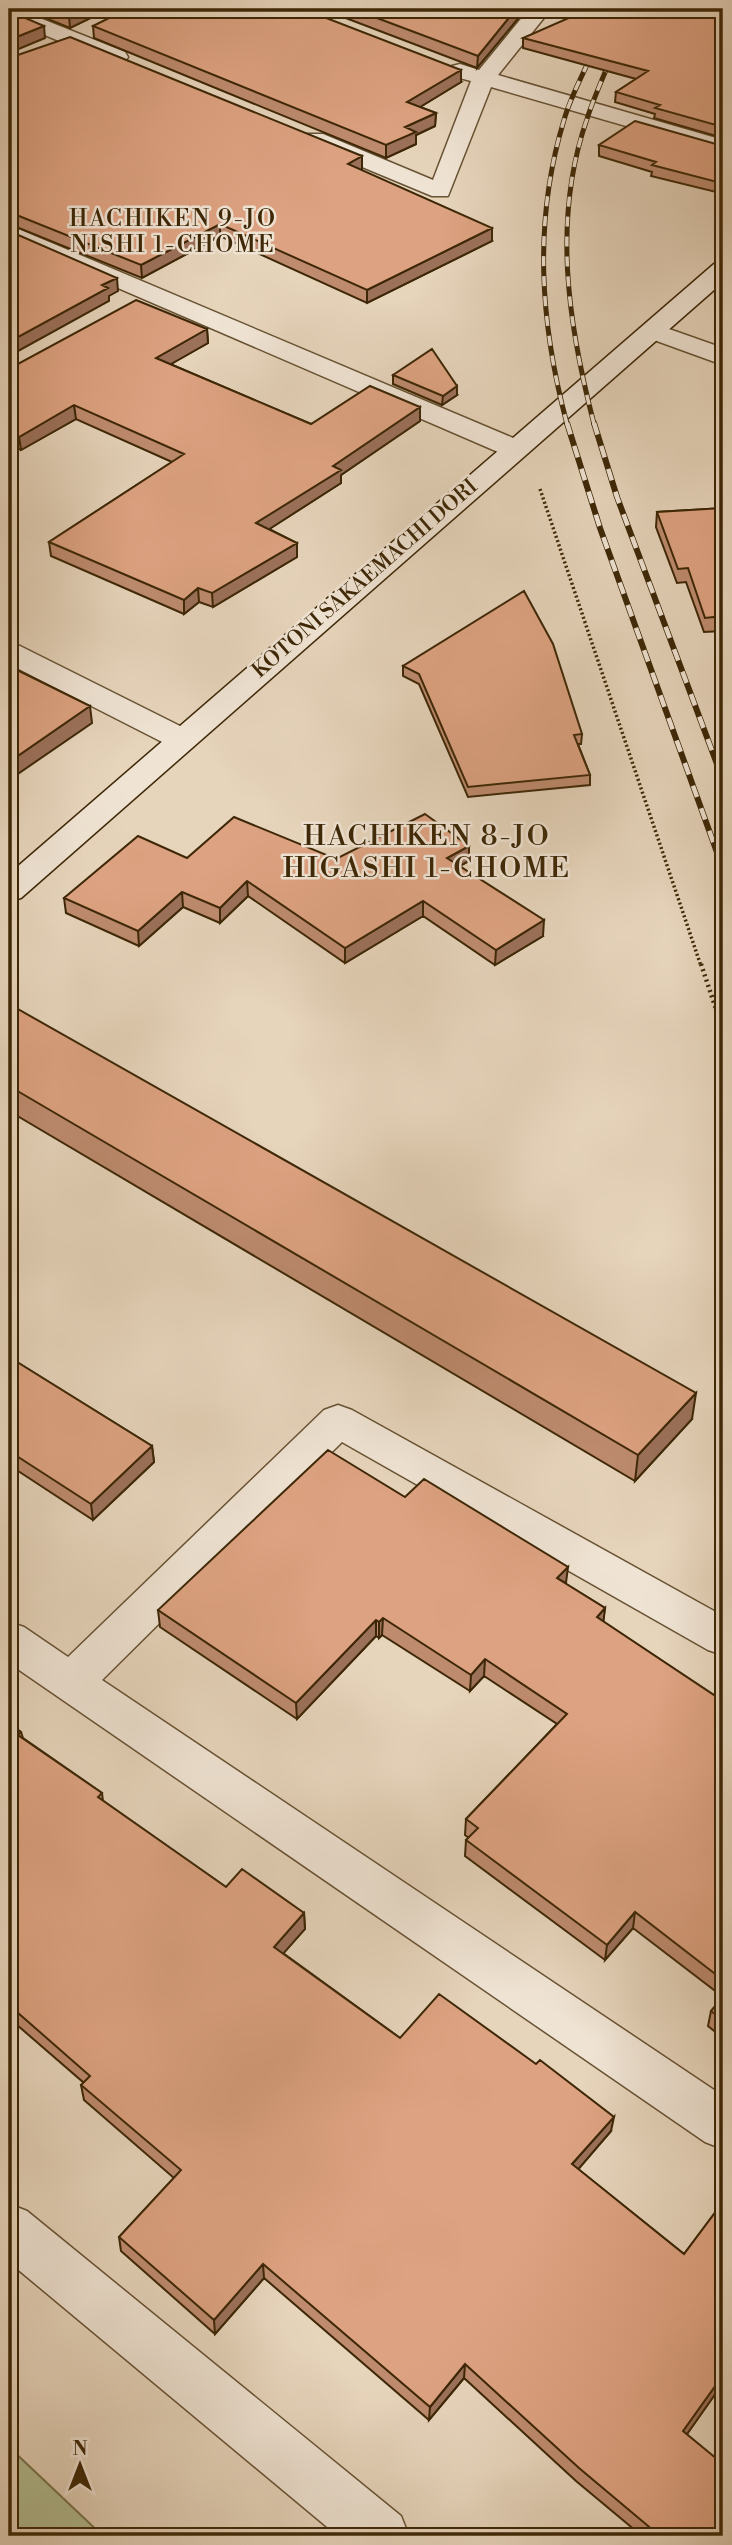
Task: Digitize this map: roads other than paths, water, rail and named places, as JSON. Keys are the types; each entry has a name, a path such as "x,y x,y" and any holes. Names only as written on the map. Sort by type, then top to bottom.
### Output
{"street":[{"path":"300,133 440,191 482,80 540,9"},
{"path":"9,13 135,64"},
{"path":"47,48 95,26"},
{"path":"445,65 482,80 723,147"},
{"path":"9,232 515,449"},
{"name":"KOTONI SAKAEMACHI DORI","path":"9,891 723,269"},
{"path":"127,305 150,292"},
{"path":"652,331 723,357"},
{"path":"9,652 181,739"},
{"path":"71,1682 338,1421 723,1637"},
{"path":"9,1640 723,2125"},
{"path":"9,2230 381,2536"}],"railway":[{"path":"567,424 546,310 544,234 554,158 564,120 595,47"},
{"path":"594,424 571,310 567,233 576,157 590,111 613,54"},
{"path":"567,423 600,528 723,869"},
{"path":"594,423 617,497 723,780"}],"district":[{"name":"HACHIKEN 9-JO NISHI 1-CHOME","path":"173,232"},
{"name":"HACHIKEN 8-JO HIGASHI 1-CHOME","path":"427,852"}]}
